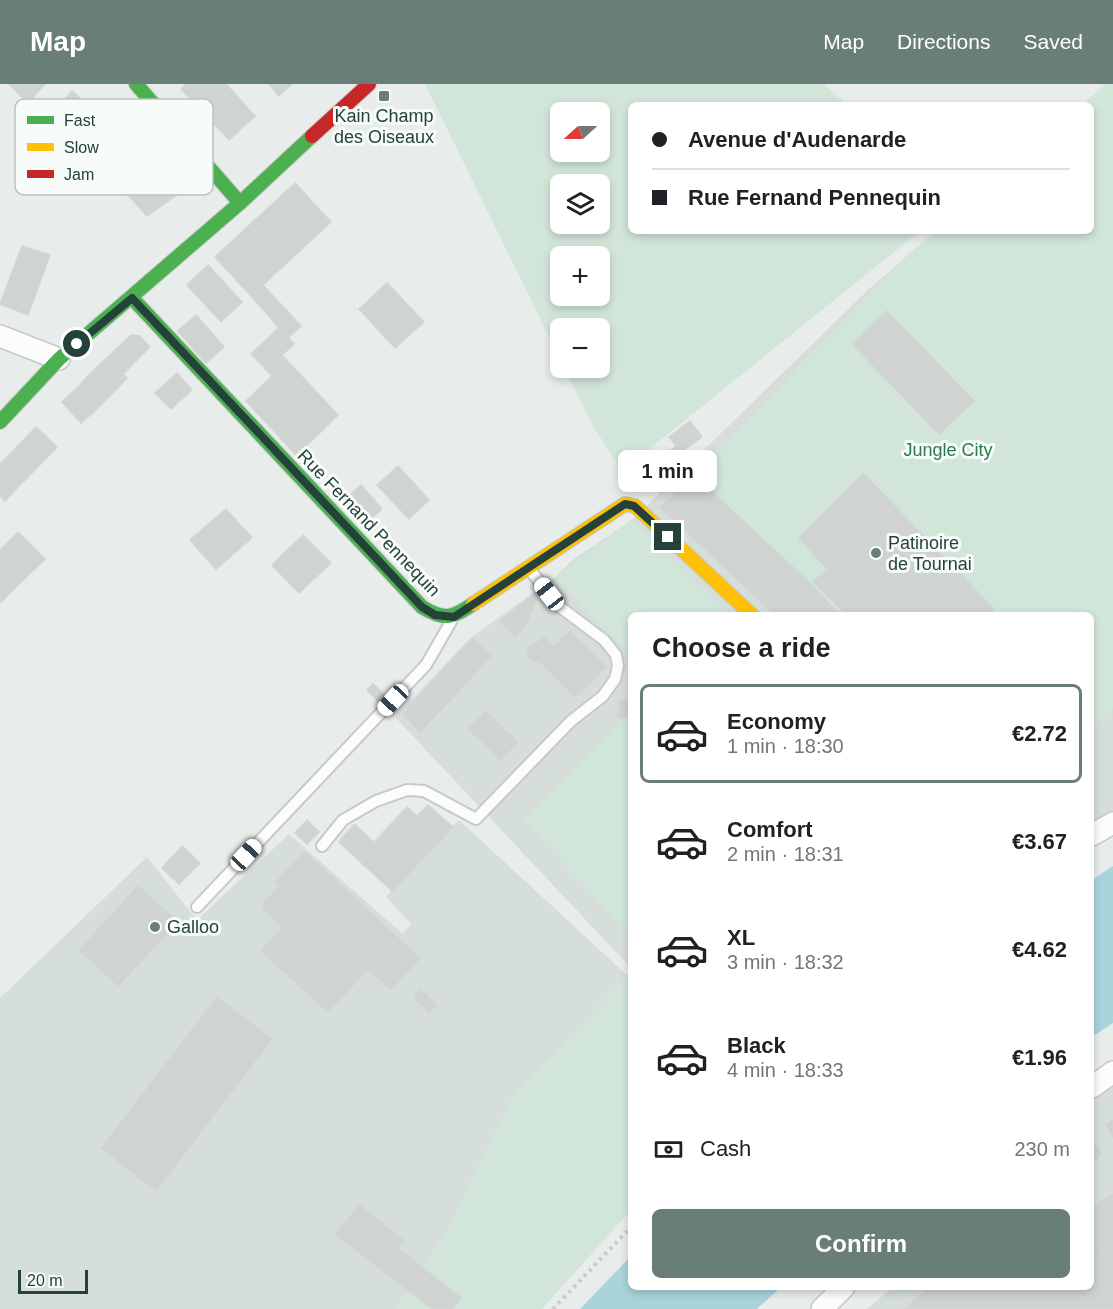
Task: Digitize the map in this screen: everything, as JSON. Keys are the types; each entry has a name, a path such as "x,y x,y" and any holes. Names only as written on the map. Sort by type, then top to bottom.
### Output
{"street":[{"path":"136,84 149,99"},
{"path":"0,422 59,359 240,203 369,84"},
{"path":"213,172 240,203"},
{"name":"Rue Fernand Pennequin","path":"132,298 422,607 435,615 454,617"},
{"path":"0,336 59,359"},
{"path":"454,617 625,504 634,506 749,612"},
{"path":"1094,834 1113,823"},
{"path":"1094,1086 1113,1072"},
{"path":"822,1309 841,1290"}],"lane":[{"path":"322,846 343,820 376,801 407,790 424,791 472,823 572,720 603,696 615,679 618,666 616,655 604,640 560,608 528,567"},
{"path":"197,907 426,665 454,617"}],"path":[{"path":"553,1309 628,1230"}],"shaded area":[{"name":"Jungle City","path":"1106,84 1113,89 1113,823 1094,832 1094,612 628,612 628,965 395,717 469,639 555,577 574,559 632,520 870,288 933,234 1094,234 1094,102 1085,102"},
{"name":"Galloo","path":"407,806 417,816 451,828 459,820 628,976 511,1100 448,1230 395,1309 0,1309 0,998 147,857 197,920 289,834 403,934 411,924 386,897 392,890 338,841 354,823 373,841"},
{"path":"1113,1078 1113,1309 867,1309 889,1290 1094,1290 1094,1088"}],"green space":[{"path":"425,84 824,84 844,102 628,102 628,234 916,234 622,471 593,426 569,378 610,378 610,318 550,318 550,339"},
{"name":"Jungle City","path":"1106,84 1113,84 1113,709 1094,725 1094,612 824,612 695,476 903,259 932,234 1094,234 1094,102 1085,102"},
{"path":"632,520 728,612 628,612 628,653 555,577"},
{"path":"628,715 628,934 524,820"},
{"path":"628,976 628,1213 542,1309 395,1309 448,1230 511,1100"}],"water":[{"path":"1113,866 1113,1023 1094,1036 1094,879"},
{"path":"628,1259 628,1290 778,1290 757,1309 580,1309"}],"building":[{"path":"9,84 45,84 32,99 24,99"},
{"path":"187,84 226,84 255,116 229,140 213,123 213,99 190,99 181,89"},
{"path":"269,84 292,84 279,96"},
{"path":"72,91 81,99 65,99"},
{"path":"295,183 331,222 251,296 215,257"},
{"path":"128,195 176,195 147,216"},
{"path":"22,246 50,255 28,315 0,304"},
{"path":"208,265 242,302 221,322 187,285"},
{"path":"387,283 424,322 395,348 359,309"},
{"path":"263,285 301,326 288,338 251,296"},
{"path":"887,311 974,401 939,434 852,344"},
{"path":"196,315 224,347 206,363 178,331"},
{"path":"279,327 294,344 281,356 267,339"},
{"path":"131,335 140,336 150,347 123,374 106,359"},
{"path":"267,339 338,415 324,429 251,354"},
{"path":"106,359 127,378 119,387 98,366"},
{"path":"98,366 119,387 111,395 90,374"},
{"path":"177,373 192,390 171,409 155,393"},
{"path":"90,374 111,395 97,409 77,388"},
{"path":"273,375 324,429 296,455 246,401"},
{"path":"77,388 97,409 81,423 62,402"},
{"path":"690,421 702,437 681,452 669,437"},
{"path":"36,427 57,447 31,474 10,454"},
{"path":"676,446 684,456 664,472 656,462"},
{"path":"647,451 664,472 639,492 622,471"},
{"path":"10,454 31,474 17,488 0,471 0,464"},
{"path":"398,466 429,500 409,519 377,485"},
{"path":"0,471 17,488 5,501 0,496"},
{"name":"Patinoire de Tournai","path":"863,473 994,609 990,612 844,612 813,582 827,569 799,538"},
{"path":"695,476 810,583 837,612 772,612 660,507"},
{"path":"361,485 382,509 363,526 341,503"},
{"path":"226,509 252,538 216,569 190,540"},
{"path":"18,532 45,559 1,602 0,550"},
{"path":"303,535 331,563 299,593 272,565"},
{"path":"535,593 538,596 526,625 515,637 500,621"},
{"path":"570,631 606,667 575,697 540,662 534,662 528,656 528,649 537,641 548,652"},
{"path":"544,637 553,646 548,652 539,642"},
{"path":"473,638 491,656 460,690 441,672"},
{"path":"441,672 460,690 420,732 403,714"},
{"path":"373,684 388,698 381,705 367,690"},
{"path":"628,700 628,718 618,718 618,701"},
{"path":"485,711 518,742 501,760 468,729"},
{"path":"428,805 453,827 392,891 339,842 355,825 375,844 407,807 417,816"},
{"path":"307,820 319,832 307,844 295,833"},
{"path":"182,846 200,863 179,884 162,868"},
{"path":"305,852 420,958 391,990 275,883"},
{"path":"138,886 178,922 118,986 79,950"},
{"path":"279,887 368,969 328,1012 261,951 282,928 263,909 263,903"},
{"path":"421,989 437,1005 429,1013 413,997"},
{"path":"217,997 272,1039 156,1191 101,1148"},
{"path":"1113,1120 1113,1137 1106,1125"},
{"path":"1094,1143 1102,1153 1094,1161"},
{"path":"1113,1194 1113,1262 1094,1241 1094,1207"},
{"path":"360,1205 404,1241 398,1248 461,1298 452,1309 432,1309 335,1234"},
{"path":"1094,1241 1113,1262 1113,1309 904,1309 925,1291 1094,1290"}],"traffic: fast":[{"path":"136,84 149,99"},
{"path":"0,422 59,359 240,203 312,136"},
{"path":"213,172 240,203"},
{"path":"132,298 422,607 448,616 473,604"}],"traffic: slow":[{"path":"473,604 625,504 635,506 749,612"}],"traffic: jam":[{"path":"312,136 369,84"}],"place":[{"name":"Kain Champ des Oiseaux","path":"384,96"},
{"name":"Patinoire de Tournai","path":"876,553"},
{"name":"Galloo","path":"155,927"}],"route":[{"path":"77,344 132,298 422,607 435,615 454,617 625,504 634,506 668,537"}]}
